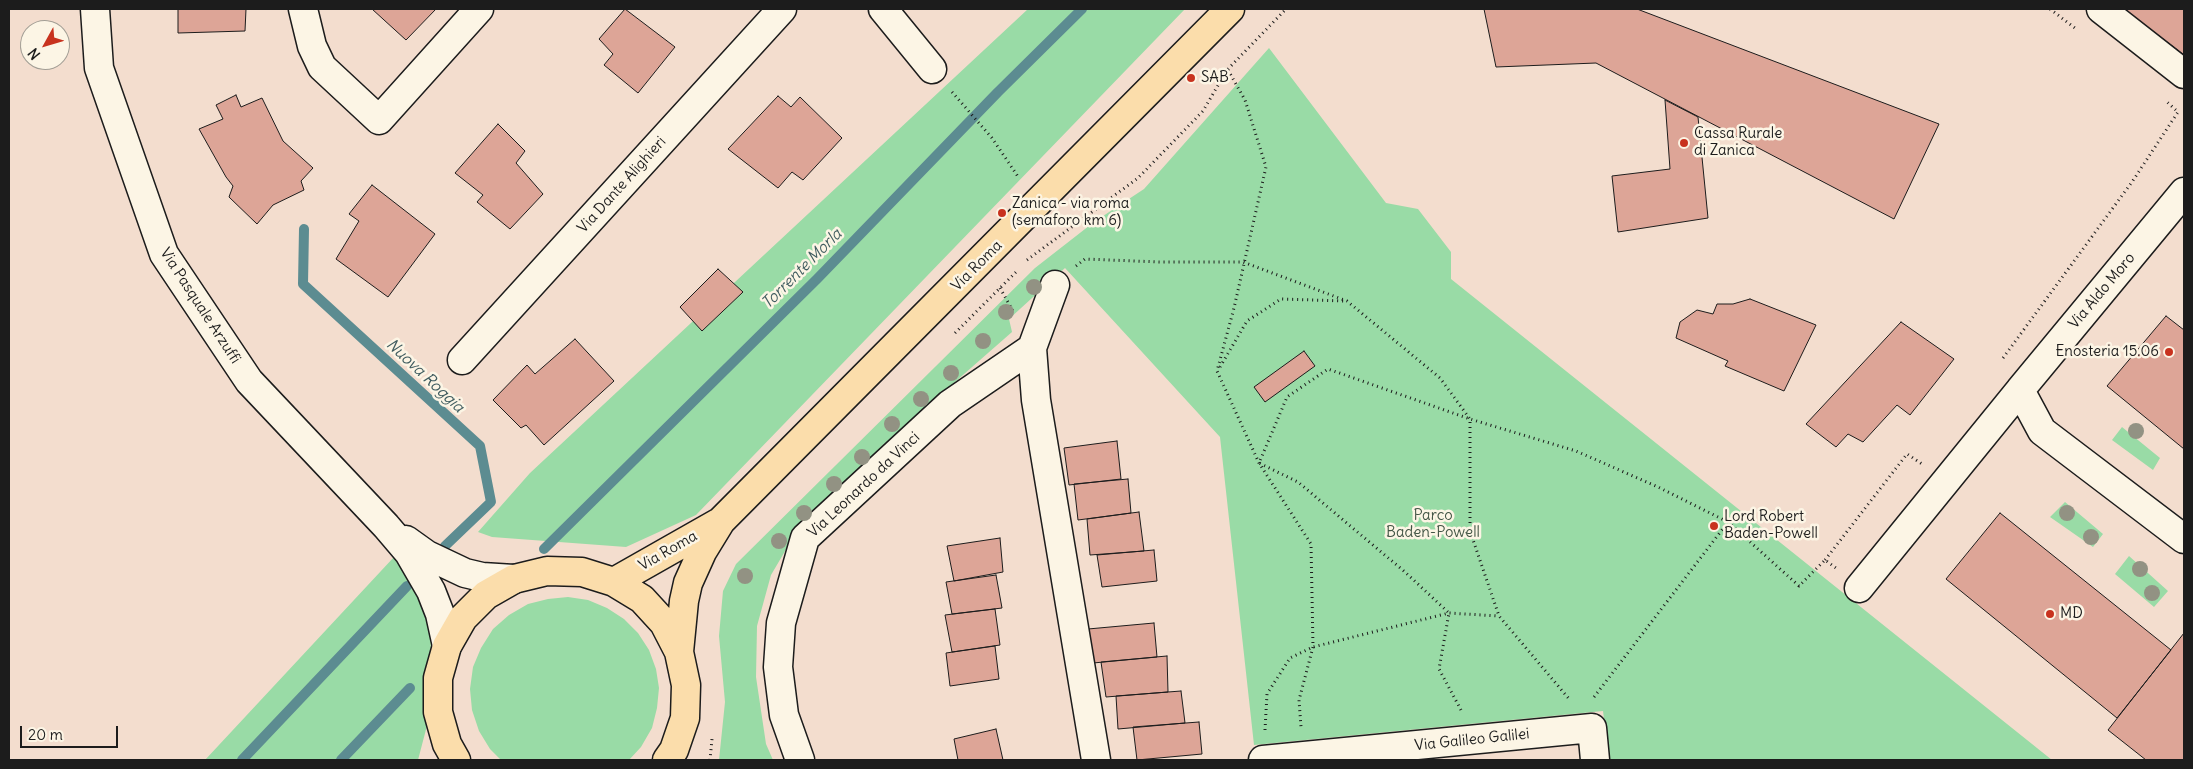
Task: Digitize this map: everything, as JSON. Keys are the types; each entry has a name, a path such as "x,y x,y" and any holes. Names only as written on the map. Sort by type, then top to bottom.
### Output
{"main road":[{"name":"Via Roma","path":"679,652 684,601 688,583 702,552 722,521 1230,9"},
{"name":"Via Roma","path":"614,582 722,521"},
{"name":"Via Roma","path":"448,755 438,712 438,678 447,646 463,618 486,595 514,579 547,571 582,572 614,582 642,599 664,623 679,652 686,684 685,718 673,757"}],"street":[{"name":"Via Pasquale Arzuffi","path":"94,9 99,68 164,254 249,382 386,526 409,554 431,591 440,614 447,646"},
{"path":"304,9 312,46 322,67 379,120 479,9"},
{"name":"Via Dante Alighieri","path":"462,360 782,9"},
{"path":"883,9 932,69"},
{"path":"2101,9 2184,74"},
{"name":"Via Aldo Moro","path":"1859,588 2184,192"},
{"path":"1055,285 1032,348 1036,400 1096,760"},
{"name":"Via Leonardo da Vinci","path":"800,760 784,715 778,667 781,623 806,538 950,404 1032,348"},
{"path":"2020,390 2042,430 2184,539"},
{"name":"Via Pasquale Arzuffi","path":"386,526 427,555 449,566 482,577 514,579"},
{"path":"1586,721 1595,760"},
{"name":"Via Galileo Galilei","path":"1264,760 1476,740 1586,721"}],"path":[{"path":"952,336 1027,260 1138,178 1203,111 1228,70 1286,9"},
{"path":"2050,9 2081,33"},
{"path":"1228,70 1245,100 1266,167 1234,308 1217,371 1259,463 1311,544 1313,647 1299,700 1303,756"},
{"path":"951,90 992,138 1022,182"},
{"path":"2000,363 2132,182 2178,112 2164,99"},
{"path":"1055,285 1085,259 1159,262 1244,262 1347,301 1440,378 1470,419 1470,531 1499,616 1586,721 1728,522"},
{"path":"1217,371 1247,321 1281,298 1347,301"},
{"path":"1259,463 1286,397 1328,369 1470,419 1576,451 1658,487 1728,522 1798,586 1825,560 1907,454 1925,466"},
{"path":"1259,463 1298,482 1405,572 1449,613"},
{"path":"1825,560 1859,588"},
{"path":"1264,760 1267,694 1290,658 1313,647 1449,613 1499,616"},
{"path":"1449,613 1439,669 1476,740"},
{"path":"710,760 713,735"}],"green space":[{"path":"1028,9 1185,9 696,515 626,547 492,537 478,532 530,473"},
{"name":"Parco Baden-Powell","path":"1269,48 1386,203 1418,209 1451,252 1451,279 2052,760 1609,760 1603,711 1254,745 1220,437 1065,268 1009,319 1012,332 883,445 791,541 771,575 757,626 756,677 766,744 773,760 719,760 725,702 719,636 723,591 736,564 1035,268 1094,222 1144,189"},
{"path":"2122,427 2160,458 2153,470 2112,440"},
{"path":"2065,502 2103,534 2093,547 2050,517"},
{"path":"2129,556 2168,591 2154,607 2115,574"},
{"path":"394,557 432,597 429,718 418,760 205,760"},
{"path":"568,597 588,600 607,608 624,619 638,633 649,650 656,669 659,688 652,728 641,747 629,760 501,760 490,749 479,731 472,710 470,689 473,667 481,648 493,629 509,615 528,604"}],"building":[{"path":"178,9 246,9 245,31 178,33"},
{"path":"372,9 436,9 406,40"},
{"path":"625,9 675,47 638,93 604,65 613,54 599,39"},
{"name":"Cassa Rurale di Zanica","path":"1484,9 1637,9 1939,124 1894,219 1596,63 1496,67"},
{"path":"2124,9 2184,9 2184,55"},
{"path":"236,95 241,107 262,98 283,141 313,168 301,181 304,190 273,205 257,224 229,197 233,186 199,129 223,119 216,105"},
{"path":"778,96 791,107 800,97 842,138 803,180 792,172 778,188 728,149"},
{"name":"Cassa Rurale di Zanica","path":"1665,100 1698,117 1708,218 1618,232 1612,176 1670,169"},
{"path":"498,124 525,151 516,163 543,194 510,229 477,202 483,195 455,173"},
{"path":"372,185 435,234 388,297 336,259 359,221 349,214"},
{"path":"718,269 743,292 702,331 680,307"},
{"path":"1750,299 1816,325 1784,391 1725,366 1728,361 1676,338 1680,322 1697,310 1713,314 1717,304 1733,304"},
{"path":"2166,316 2184,330 2184,449 2107,386"},
{"path":"1901,322 1954,359 1910,415 1897,405 1863,442 1848,434 1836,447 1806,424"},
{"path":"575,339 614,381 544,445 526,425 521,428 493,400 527,365 535,374"},
{"path":"1304,351 1315,366 1265,402 1254,387"},
{"path":"1117,441 1121,479 1069,485 1064,448"},
{"path":"1128,479 1131,513 1078,520 1074,484"},
{"path":"1139,512 1144,551 1090,555 1087,519"},
{"path":"2000,513 2171,650 2117,718 1946,579"},
{"path":"1000,538 1003,572 954,581 947,546"},
{"path":"1154,550 1157,581 1102,587 1097,555"},
{"path":"996,575 1002,608 952,614 946,582"},
{"path":"995,609 1000,645 952,652 945,615"},
{"path":"1154,623 1157,657 1093,663 1088,629"},
{"path":"2184,633 2184,760 2146,760 2108,730"},
{"path":"995,646 999,679 950,686 946,653"},
{"path":"1167,656 1168,692 1106,697 1101,662"},
{"path":"1181,691 1185,723 1118,729 1116,696"},
{"path":"1199,722 1202,754 1137,760 1133,727"},
{"path":"996,729 1003,760 958,760 954,739"}],"waterway":[{"name":"Torrente Morla","path":"544,549 817,279 998,92 1082,9"},
{"name":"Nuova Roggia","path":"304,229 303,284 480,446 491,502 445,546"},
{"name":"Nuova Roggia","path":"242,760 407,586"},
{"name":"Torrente Morla","path":"341,760 410,688"}],"place":[{"name":"SAB","path":"1191,78"},
{"name":"Cassa Rurale di Zanica","path":"1684,143"},
{"name":"Zanica - via roma (semaforo km 6)","path":"1002,213"},
{"name":"Enosteria 15.06","path":"2169,352"},
{"name":"Lord Robert Baden-Powell","path":"1714,526"},
{"name":"MD","path":"2050,614"}]}
